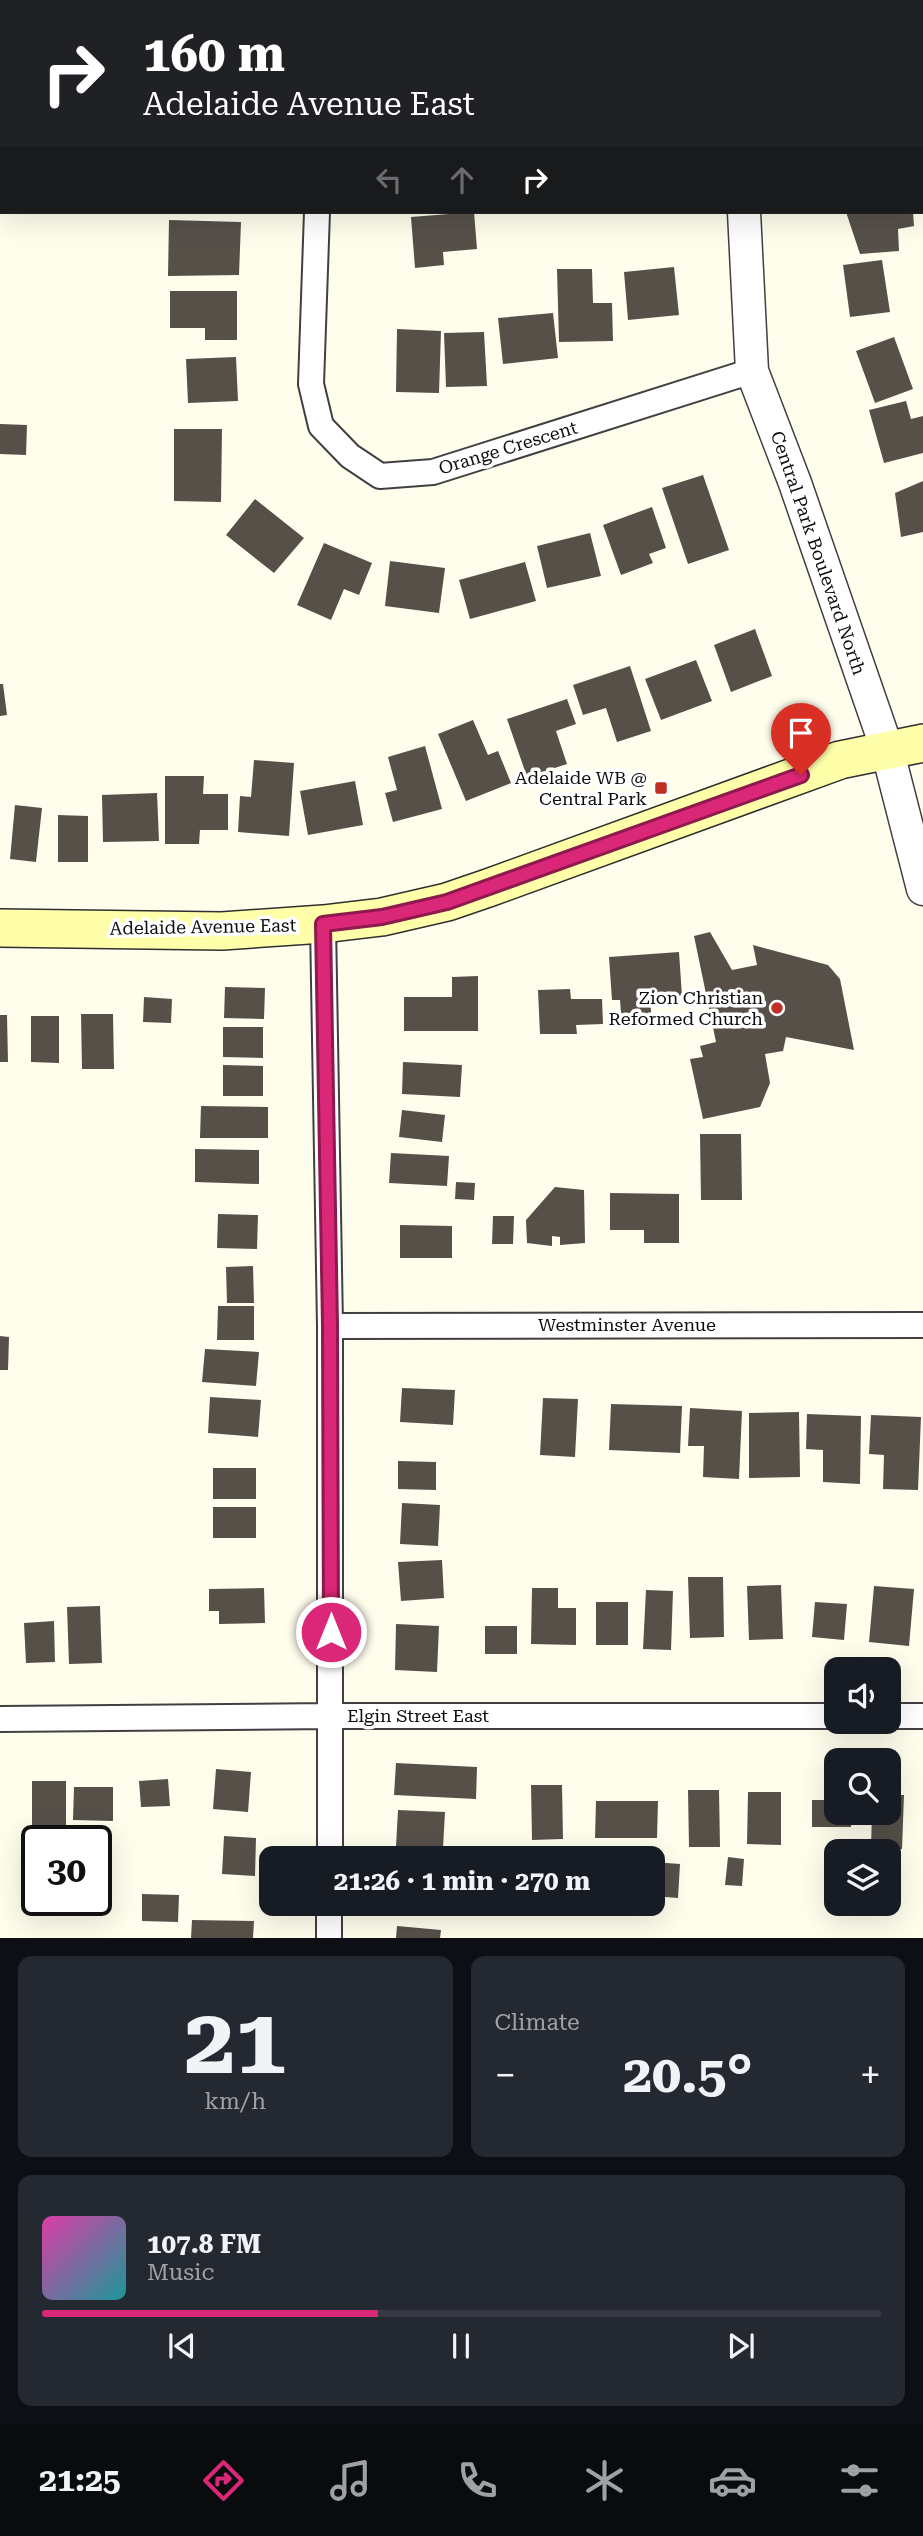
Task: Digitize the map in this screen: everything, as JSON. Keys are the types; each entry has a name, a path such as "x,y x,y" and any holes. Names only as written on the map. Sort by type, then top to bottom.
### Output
{"main road":[{"name":"Adelaide Avenue East","path":"0,928 222,931 382,917 447,902 840,760 923,743"}],"street":[{"name":"Orange Crescent","path":"317,214 311,384 321,426 350,456 380,476 433,472 752,371"},
{"name":"Central Park Boulevard North","path":"744,214 752,371 796,483 887,749 923,889"},
{"path":"323,924 330,1325 330,1846"},
{"name":"Westminster Avenue","path":"330,1325 923,1325"},
{"name":"Elgin Street East","path":"0,1719 824,1716"},
{"path":"901,1716 923,1716"},
{"path":"329,1916 329,1937"}],"building":[{"path":"474,214 477,249 443,252 444,265 415,268 411,217"},
{"path":"847,214 913,214 914,226 898,229 899,251 860,254"},
{"path":"169,220 241,222 239,275 168,276"},
{"path":"882,260 890,312 850,317 843,265"},
{"path":"674,267 679,315 628,320 624,272"},
{"path":"557,269 592,269 593,303 612,303 613,341 559,342"},
{"path":"170,291 237,291 237,340 205,340 205,328 170,328"},
{"path":"553,313 558,358 503,364 498,318"},
{"path":"397,329 441,331 439,393 396,392"},
{"path":"484,332 487,386 446,387 444,333"},
{"path":"894,337 913,389 875,403 856,351"},
{"path":"236,357 238,401 188,403 186,359"},
{"path":"906,401 911,419 923,416 923,453 884,463 869,410"},
{"path":"0,424 27,425 26,455 0,454"},
{"path":"174,429 222,429 221,502 174,501"},
{"path":"703,475 729,550 688,564 662,488"},
{"path":"923,481 923,532 901,537 895,493"},
{"path":"255,499 304,538 274,573 226,535"},
{"path":"652,507 666,548 649,554 653,563 621,575 603,525"},
{"path":"590,533 601,576 547,588 537,546"},
{"path":"324,543 372,563 359,595 344,589 331,620 297,605"},
{"path":"390,561 445,568 439,613 385,606"},
{"path":"525,562 536,601 470,619 459,580"},
{"path":"755,629 772,676 731,692 714,645"},
{"path":"696,660 712,701 661,720 645,679"},
{"path":"630,666 651,731 617,742 606,708 583,715 573,685"},
{"path":"0,684 3,684 7,715 0,716"},
{"path":"567,699 576,724 556,731 567,764 527,777 507,719"},
{"path":"473,720 488,755 498,751 511,783 466,801 438,734"},
{"path":"425,746 442,809 393,822 385,793 397,790 388,757"},
{"path":"254,760 294,763 289,836 238,832 240,796 251,797"},
{"path":"165,776 204,776 203,794 228,794 228,830 200,830 199,844 165,844"},
{"path":"355,781 363,825 308,835 300,791"},
{"path":"157,793 159,841 103,842 102,795"},
{"path":"15,805 42,808 36,862 10,859"},
{"path":"58,815 88,816 88,862 58,862"},
{"name":"Zion Christian Reformed Church","path":"710,932 732,970 757,965 753,945 828,965 840,979 854,1050 786,1037 783,1051 765,1054 770,1083 760,1107 703,1119 690,1059 703,1057 700,1046 716,1042 694,936"},
{"path":"679,952 682,996 650,999 652,1024 622,1026 620,1000 612,1000 609,957"},
{"path":"478,976 478,1031 404,1031 404,997 452,997 452,977"},
{"path":"225,987 265,988 264,1019 224,1018"},
{"path":"570,989 571,999 602,999 603,1024 576,1025 577,1034 540,1034 538,990"},
{"path":"144,997 172,999 171,1023 143,1022"},
{"path":"81,1014 113,1014 114,1069 82,1069"},
{"path":"0,1015 7,1015 8,1062 0,1062"},
{"path":"31,1016 59,1016 59,1063 31,1062"},
{"path":"223,1027 263,1027 263,1058 223,1057"},
{"path":"403,1062 462,1065 460,1097 402,1094"},
{"path":"223,1065 263,1066 263,1096 223,1096"},
{"path":"201,1106 268,1107 268,1138 200,1138"},
{"path":"402,1110 445,1115 442,1142 399,1137"},
{"path":"700,1134 741,1134 742,1200 701,1200"},
{"path":"195,1149 259,1150 259,1184 195,1182"},
{"path":"391,1153 449,1156 447,1186 389,1183"},
{"path":"456,1182 475,1183 474,1200 455,1199"},
{"path":"555,1187 584,1190 585,1243 560,1245 560,1237 552,1236 552,1246 527,1243 526,1220"},
{"path":"610,1193 679,1194 679,1243 644,1243 644,1230 610,1230"},
{"path":"218,1214 258,1215 257,1249 217,1248"},
{"path":"493,1216 514,1216 513,1244 492,1244"},
{"path":"400,1225 452,1226 452,1258 400,1258"},
{"path":"253,1266 254,1303 227,1303 226,1267"},
{"path":"218,1306 254,1306 254,1340 217,1340"},
{"path":"0,1336 9,1337 8,1370 0,1370"},
{"path":"205,1349 259,1352 256,1386 202,1382"},
{"path":"402,1388 455,1390 453,1425 400,1422"},
{"path":"210,1397 261,1400 258,1437 208,1433"},
{"path":"543,1398 578,1399 575,1457 540,1455"},
{"path":"611,1404 682,1406 680,1453 609,1450"},
{"path":"690,1408 742,1411 739,1479 703,1477 704,1446 688,1446"},
{"path":"799,1412 800,1477 749,1478 749,1413"},
{"path":"807,1414 861,1416 860,1484 823,1482 823,1450 806,1449"},
{"path":"871,1415 921,1417 918,1490 883,1489 884,1455 869,1454"},
{"path":"398,1461 436,1462 436,1490 398,1489"},
{"path":"213,1468 256,1468 256,1499 213,1499"},
{"path":"402,1503 440,1505 438,1546 400,1544"},
{"path":"213,1507 256,1507 256,1538 213,1538"},
{"path":"442,1560 444,1598 401,1601 398,1562"},
{"path":"688,1577 723,1577 724,1637 690,1638"},
{"path":"781,1585 783,1639 749,1640 747,1586"},
{"path":"874,1586 914,1589 909,1646 869,1642"},
{"path":"264,1588 265,1623 219,1624 219,1611 209,1611 209,1589"},
{"path":"532,1588 558,1588 558,1608 576,1608 576,1645 531,1644"},
{"path":"646,1590 673,1591 671,1650 643,1649"},
{"path":"596,1602 628,1602 628,1645 596,1645"},
{"path":"815,1602 847,1604 844,1640 812,1637"},
{"path":"100,1606 102,1663 69,1664 67,1607"},
{"path":"54,1621 55,1662 26,1663 24,1623"},
{"path":"396,1624 439,1626 437,1672 395,1670"},
{"path":"485,1626 517,1626 517,1654 485,1654"},
{"path":"396,1763 477,1767 476,1799 394,1795"},
{"path":"216,1769 251,1772 248,1812 213,1809"},
{"path":"168,1779 170,1806 141,1807 139,1781"},
{"path":"32,1781 66,1781 66,1825 32,1825"},
{"path":"531,1785 562,1785 563,1839 532,1840"},
{"path":"74,1787 113,1787 113,1821 73,1820"},
{"path":"688,1790 719,1790 720,1847 689,1847"},
{"path":"748,1792 781,1792 781,1845 747,1844"},
{"path":"901,1795 904,1795 902,1849 901,1839 871,1839 872,1825 901,1825"},
{"path":"812,1800 824,1800 824,1825 851,1825 851,1827 812,1827"},
{"path":"596,1801 658,1801 657,1838 595,1838"},
{"path":"398,1810 445,1812 443,1846 396,1846"},
{"path":"224,1836 256,1838 255,1876 222,1874"},
{"path":"728,1857 744,1859 742,1886 725,1885"},
{"path":"665,1863 680,1864 678,1898 665,1897"},
{"path":"142,1894 179,1895 178,1922 142,1921"},
{"path":"192,1920 254,1921 253,1938 191,1938"},
{"path":"397,1926 441,1930 440,1938 396,1938"}],"place":[{"name":"Adelaide WB @ Central Park","path":"661,788"},
{"name":"Zion Christian Reformed Church","path":"777,1008"}],"route":[{"path":"331,1632 330,1325 323,924 382,917 447,902 801,775"}]}
